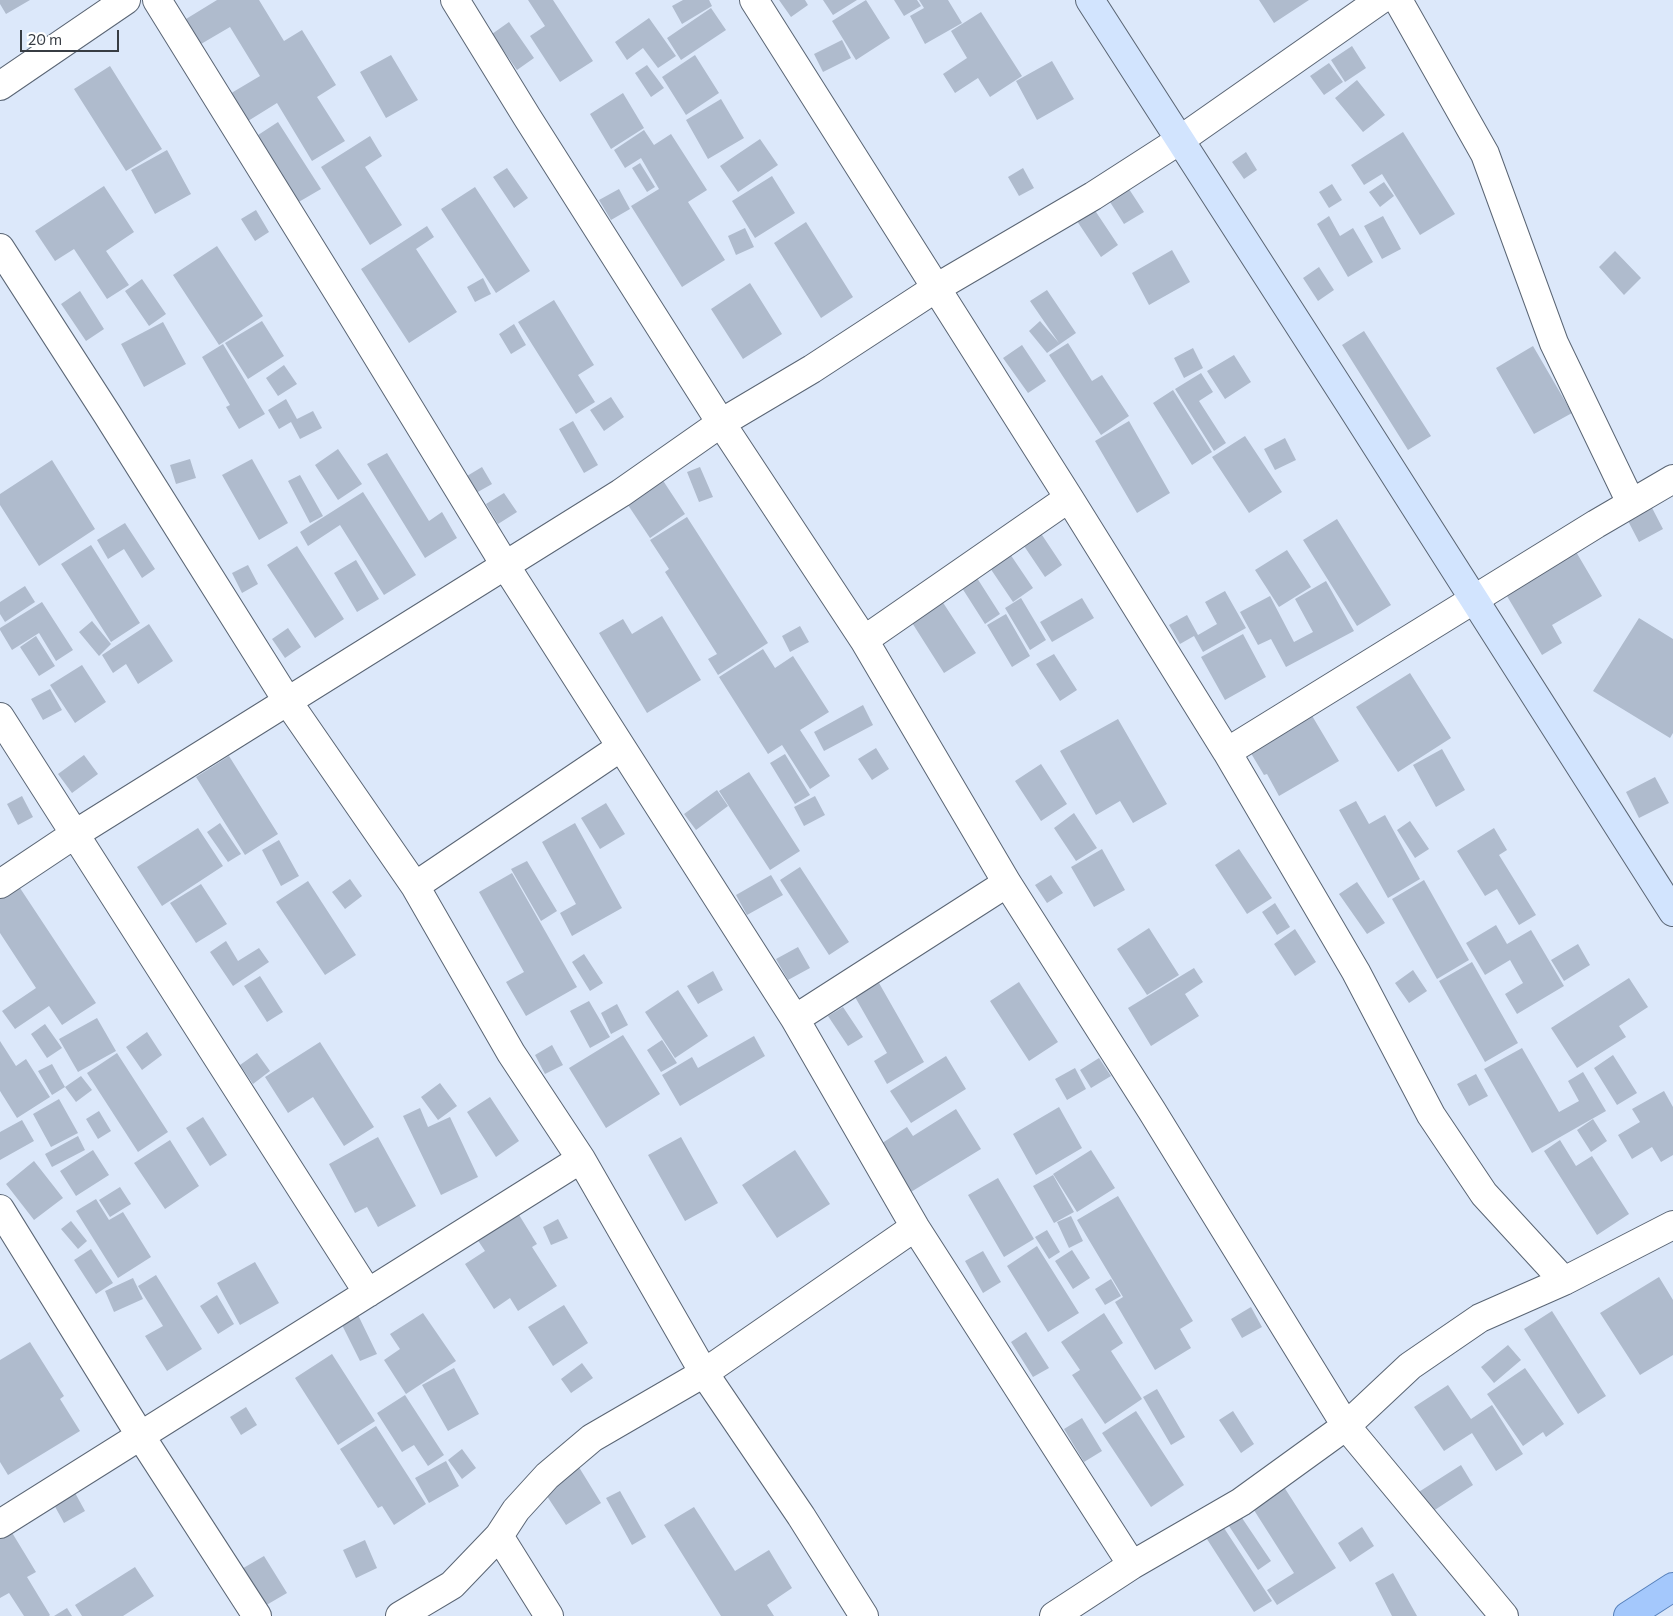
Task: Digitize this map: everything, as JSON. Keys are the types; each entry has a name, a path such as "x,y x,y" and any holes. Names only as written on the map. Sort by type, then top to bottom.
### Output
{"main road":[{"path":"1628,1616 1673,1587"}],"street":[{"path":"0,86 126,0"},
{"path":"157,0 352,312 505,564 795,1019 915,1227 1132,1565"},
{"path":"455,0 721,423 864,640 1008,884 1152,1110 1346,1426 1504,1616"},
{"path":"754,0 1227,752 1356,972 1431,1115 1484,1194 1564,1281"},
{"path":"1090,0 1673,912"},
{"path":"0,884 75,834 621,493 721,423 812,369 936,288 1093,196 1180,140 1380,0"},
{"path":"1398,0 1485,154 1554,343 1631,503"},
{"path":"0,248 288,702 415,886 511,1054 581,1158 704,1373 801,1516 864,1616"},
{"path":"1227,752 1673,479"},
{"path":"864,640 1069,498"},
{"path":"0,717 368,1293"},
{"path":"415,886 621,747"},
{"path":"795,1019 1008,884"},
{"path":"0,1524 581,1158"},
{"path":"0,1209 140,1435 257,1616"},
{"path":"1054,1616 1132,1565 1240,1502 1346,1426 1410,1366 1480,1318 1564,1281 1673,1225"},
{"path":"400,1616 452,1585 499,1536 516,1510 547,1476 592,1438 704,1373 915,1227"},
{"path":"499,1536 549,1616"}],"building":[{"path":"0,0 30,0 6,14 0,4"},
{"path":"217,0 259,0 284,41 302,30 336,85 317,97 345,141 312,161 277,103 240,126 223,98 260,76 230,27 201,44 186,19"},
{"path":"528,0 553,0 593,61 560,82 530,36 545,26"},
{"path":"683,0 709,0 712,6 682,24 672,6"},
{"path":"779,0 805,0 808,5 791,17"},
{"path":"823,0 857,0 833,15"},
{"path":"866,0 890,38 856,60 832,21"},
{"path":"894,0 917,0 921,6 904,16"},
{"path":"919,0 948,0 962,23 925,44 910,16 924,8"},
{"path":"1259,0 1309,0 1274,23"},
{"path":"711,8 726,30 681,60 667,38"},
{"path":"981,12 1022,76 990,97 978,78 955,93 943,74 967,58 951,31"},
{"path":"649,18 676,56 658,68 643,48 627,60 615,42"},
{"path":"509,22 534,58 517,70 492,34"},
{"path":"842,40 851,58 823,72 814,54"},
{"path":"1352,46 1366,68 1345,82 1331,60"},
{"path":"391,55 418,100 386,118 360,72"},
{"path":"695,55 719,93 686,115 662,77"},
{"path":"1052,61 1074,99 1037,120 1016,81"},
{"path":"1329,63 1343,82 1324,95 1310,76"},
{"path":"647,65 664,88 651,97 635,73"},
{"path":"110,66 162,149 126,171 74,89"},
{"path":"1357,80 1385,115 1363,132 1335,98"},
{"path":"623,93 644,128 611,149 590,114"},
{"path":"721,99 744,138 708,159 686,120"},
{"path":"278,122 321,189 297,203 255,137"},
{"path":"644,130 654,145 671,134 707,190 688,202 725,260 682,287 631,206 659,189 641,158 625,168 614,150"},
{"path":"1403,132 1455,214 1420,235 1382,174 1364,185 1351,165"},
{"path":"370,136 382,156 365,167 402,225 370,245 321,167"},
{"path":"760,139 778,165 738,192 720,166"},
{"path":"167,150 191,194 155,214 131,170"},
{"path":"1246,152 1257,170 1244,179 1232,162"},
{"path":"640,163 655,187 647,192 632,168"},
{"path":"507,168 528,198 514,208 493,177"},
{"path":"1023,168 1034,188 1019,196 1008,177"},
{"path":"772,176 795,213 755,238 732,201"},
{"path":"1384,182 1394,196 1380,207 1369,192"},
{"path":"1332,184 1342,200 1329,208 1319,192"},
{"path":"104,186 134,232 106,251 129,285 107,299 74,249 55,261 35,231"},
{"path":"475,187 530,271 496,293 441,209"},
{"path":"619,189 630,209 611,220 599,200"},
{"path":"1129,189 1144,212 1124,224 1110,202"},
{"path":"1094,209 1118,245 1101,257 1077,221"},
{"path":"256,210 269,232 255,241 241,219"},
{"path":"1329,216 1340,236 1353,228 1373,262 1348,277 1317,224"},
{"path":"1383,216 1401,249 1382,259 1364,226"},
{"path":"806,222 853,297 821,318 774,243"},
{"path":"427,226 434,237 416,249 457,312 409,343 361,269"},
{"path":"745,228 754,247 736,255 728,236"},
{"path":"217,246 263,316 219,345 173,275"},
{"path":"1172,250 1190,282 1149,305 1132,273"},
{"path":"1615,251 1641,278 1624,295 1599,267"},
{"path":"1319,267 1334,290 1318,301 1303,278"},
{"path":"483,278 491,294 475,302 467,287"},
{"path":"142,279 166,314 149,326 125,291"},
{"path":"750,283 782,334 743,359 711,309"},
{"path":"1047,290 1076,333 1047,353 1029,331 1040,321 1059,343 1030,301"},
{"path":"80,291 104,329 86,341 61,304"},
{"path":"554,300 594,365 578,375 595,402 576,414 518,322"},
{"path":"262,321 284,356 248,379 225,343"},
{"path":"163,322 186,364 144,387 121,344"},
{"path":"514,324 526,345 511,354 499,334"},
{"path":"1364,331 1431,436 1408,450 1342,345"},
{"path":"1068,343 1092,381 1102,375 1129,416 1101,435 1049,355"},
{"path":"223,344 265,414 239,429 226,407 230,405 202,357"},
{"path":"1022,345 1046,381 1028,393 1003,358"},
{"path":"1533,346 1572,413 1534,434 1496,368"},
{"path":"1193,348 1203,368 1184,378 1174,358"},
{"path":"1234,355 1251,382 1225,399 1207,371"},
{"path":"284,365 297,384 278,396 266,378"},
{"path":"1201,373 1213,392 1199,401 1226,443 1214,451 1175,389"},
{"path":"1173,390 1212,452 1192,465 1153,403"},
{"path":"611,397 624,417 604,431 590,410"},
{"path":"286,399 297,419 313,411 322,428 300,439 291,422 279,429 268,410"},
{"path":"573,421 598,465 584,473 559,429"},
{"path":"1129,421 1170,493 1137,513 1095,441"},
{"path":"1245,436 1282,492 1249,513 1212,457"},
{"path":"1285,438 1296,460 1275,470 1264,449"},
{"path":"338,449 362,484 338,500 315,465"},
{"path":"387,453 429,521 442,512 457,538 425,558 367,464"},
{"path":"190,459 196,478 176,484 170,465"},
{"path":"252,459 288,523 259,540 222,475"},
{"path":"52,460 95,529 39,566 0,505 0,494"},
{"path":"482,467 492,484 476,493 467,476"},
{"path":"700,467 713,497 699,502 687,472"},
{"path":"300,475 323,516 310,523 288,481"},
{"path":"662,479 685,514 650,538 626,502"},
{"path":"363,492 416,575 384,595 340,525 308,546 300,532"},
{"path":"504,493 517,512 498,524 486,504"},
{"path":"1650,504 1663,529 1639,542 1626,517"},
{"path":"687,517 768,643 718,675 708,659 717,654 665,572 669,569 650,540"},
{"path":"1337,519 1391,605 1357,626 1303,540"},
{"path":"125,523 155,569 142,578 124,549 108,559 97,540"},
{"path":"1040,532 1062,565 1045,577 1022,543"},
{"path":"91,545 140,623 111,642 61,564"},
{"path":"297,546 344,619 315,638 267,565"},
{"path":"1287,550 1311,587 1279,607 1255,570"},
{"path":"1575,550 1602,596 1552,625 1562,643 1542,655 1504,591"},
{"path":"1008,551 1033,588 1013,602 988,565"},
{"path":"963,556 1000,614 985,624 948,566"},
{"path":"356,560 379,599 357,612 334,573"},
{"path":"248,565 258,584 242,593 232,573"},
{"path":"1326,581 1354,631 1286,667 1271,639 1258,645 1240,612 1270,596 1294,642 1313,632 1295,599"},
{"path":"25,586 35,602 5,622 0,614 0,602"},
{"path":"1225,591 1246,628 1203,652 1194,636 1180,644 1169,625 1187,615 1198,635 1217,624 1205,602"},
{"path":"940,598 976,653 944,673 909,618"},
{"path":"1021,598 1046,640 1030,650 1005,608"},
{"path":"1082,598 1094,618 1052,642 1040,622"},
{"path":"42,602 73,650 56,661 39,633 12,650 0,630 0,628"},
{"path":"1006,614 1030,656 1012,667 987,625"},
{"path":"662,616 701,680 647,713 599,633 623,619 632,634"},
{"path":"1639,618 1673,639 1673,733 1670,738 1593,691"},
{"path":"92,621 111,644 99,656 79,632"},
{"path":"149,624 173,661 138,684 126,664 113,673 102,655"},
{"path":"800,626 809,642 790,652 782,636"},
{"path":"288,628 301,647 285,658 272,639"},
{"path":"1243,634 1266,677 1225,700 1201,657"},
{"path":"36,636 55,666 39,676 20,647"},
{"path":"763,649 775,668 793,656 829,712 800,730 830,776 810,789 782,745 768,754 719,677"},
{"path":"1054,654 1077,690 1060,701 1036,664"},
{"path":"82,665 106,702 75,723 50,685"},
{"path":"1410,673 1451,738 1398,772 1356,707"},
{"path":"50,689 62,710 43,720 31,699"},
{"path":"863,705 873,725 824,751 814,732"},
{"path":"1311,714 1339,761 1279,796 1267,774 1264,775 1249,750"},
{"path":"1118,719 1167,804 1133,823 1120,801 1096,815 1060,751"},
{"path":"876,748 889,769 872,780 858,759"},
{"path":"1442,749 1465,790 1436,807 1413,765"},
{"path":"785,754 810,795 795,804 770,763"},
{"path":"84,755 98,774 72,793 58,774"},
{"path":"229,756 278,834 245,855 196,777"},
{"path":"1041,764 1067,804 1041,821 1015,781"},
{"path":"749,772 800,851 770,870 719,791"},
{"path":"1655,777 1669,803 1639,818 1626,792"},
{"path":"717,790 728,806 696,830 684,814"},
{"path":"22,796 33,817 18,825 7,804"},
{"path":"815,796 825,815 804,826 794,807"},
{"path":"1356,801 1369,824 1385,815 1420,879 1388,898 1339,810"},
{"path":"606,803 625,834 600,849 581,818"},
{"path":"1074,813 1097,848 1076,861 1054,828"},
{"path":"1410,821 1429,849 1415,858 1397,830"},
{"path":"220,823 241,854 228,862 207,832"},
{"path":"575,823 622,908 572,936 560,913 576,904 542,842"},
{"path":"198,828 223,866 162,906 137,867"},
{"path":"1494,828 1507,850 1499,855 1536,915 1519,925 1497,889 1485,896 1457,851"},
{"path":"279,840 299,876 281,886 262,850"},
{"path":"1102,849 1125,890 1094,907 1071,867"},
{"path":"1239,849 1272,898 1247,914 1215,865"},
{"path":"527,861 557,911 541,921 511,869"},
{"path":"800,867 849,942 829,955 780,880"},
{"path":"512,873 577,987 526,1016 506,982 524,972 479,892"},
{"path":"771,875 783,895 747,915 736,895"},
{"path":"1051,875 1063,893 1047,903 1035,885"},
{"path":"350,879 362,896 345,909 332,892"},
{"path":"1424,880 1469,960 1437,979 1392,899"},
{"path":"308,881 356,955 325,975 276,902"},
{"path":"1357,882 1385,923 1367,934 1339,894"},
{"path":"201,884 227,924 196,943 170,903"},
{"path":"18,885 96,1003 62,1025 49,1006 15,1029 2,1011 36,988 0,933 0,896"},
{"path":"1275,903 1290,927 1277,935 1262,912"},
{"path":"1496,925 1507,944 1531,930 1564,986 1517,1014 1505,994 1523,983 1510,960 1485,975 1466,943"},
{"path":"1149,928 1179,975 1147,995 1117,949"},
{"path":"1295,929 1316,962 1295,976 1274,944"},
{"path":"226,941 238,961 259,948 269,962 233,986 210,952"},
{"path":"1578,944 1590,965 1564,981 1551,960"},
{"path":"798,947 810,968 788,980 776,959"},
{"path":"584,954 603,983 590,991 572,962"},
{"path":"1472,962 1518,1043 1485,1062 1439,981"},
{"path":"1194,968 1203,982 1185,994 1199,1016 1151,1046 1128,1008"},
{"path":"1413,970 1427,991 1409,1003 1395,983"},
{"path":"713,971 723,990 698,1004 687,986"},
{"path":"260,976 283,1012 267,1022 244,986"},
{"path":"1629,978 1648,1007 1619,1026 1626,1037 1577,1068 1551,1028"},
{"path":"1019,982 1058,1042 1029,1061 990,1001"},
{"path":"879,983 924,1062 887,1084 874,1061 887,1053 855,997"},
{"path":"678,990 708,1036 675,1058 645,1012"},
{"path":"589,1001 610,1037 590,1048 570,1011"},
{"path":"617,1004 628,1025 611,1034 601,1013"},
{"path":"843,1007 863,1037 848,1046 828,1016"},
{"path":"97,1018 116,1051 78,1072 59,1039"},
{"path":"45,1024 62,1048 47,1058 31,1034"},
{"path":"147,1032 162,1055 142,1070 126,1047"},
{"path":"623,1035 660,1094 606,1128 569,1068"},
{"path":"754,1036 765,1056 680,1106 662,1075 692,1057 698,1068"},
{"path":"662,1040 677,1063 661,1072 647,1050"},
{"path":"0,1041 16,1066 26,1059 50,1097 17,1118 0,1091"},
{"path":"320,1042 374,1127 344,1146 313,1097 288,1113 265,1077"},
{"path":"552,1045 563,1065 545,1074 535,1055"},
{"path":"1522,1048 1559,1112 1579,1101 1568,1081 1583,1072 1606,1111 1532,1153 1484,1069"},
{"path":"117,1053 168,1132 138,1152 87,1073"},
{"path":"257,1053 270,1071 253,1084 240,1065"},
{"path":"1613,1055 1637,1093 1617,1105 1594,1068"},
{"path":"946,1056 966,1089 911,1123 890,1091"},
{"path":"1099,1058 1111,1076 1091,1088 1080,1070"},
{"path":"52,1064 65,1087 52,1095 38,1071"},
{"path":"1075,1068 1086,1089 1067,1100 1055,1079"},
{"path":"1476,1074 1488,1096 1469,1106 1457,1084"},
{"path":"81,1076 92,1090 76,1102 65,1087"},
{"path":"440,1083 457,1106 438,1120 421,1097"},
{"path":"1664,1091 1673,1107 1673,1155 1661,1162 1652,1147 1632,1159 1618,1135 1640,1122 1632,1109"},
{"path":"490,1097 519,1141 496,1157 467,1112"},
{"path":"59,1099 78,1133 51,1147 33,1114"},
{"path":"1059,1107 1082,1148 1036,1175 1013,1134"},
{"path":"420,1108 428,1127 450,1117 478,1177 441,1195 403,1116"},
{"path":"956,1109 981,1149 906,1195 876,1147 907,1127 913,1136"},
{"path":"99,1111 111,1131 98,1139 86,1119"},
{"path":"203,1117 227,1155 210,1166 186,1128"},
{"path":"1593,1119 1607,1141 1591,1152 1577,1130"},
{"path":"22,1120 34,1141 0,1160 0,1132"},
{"path":"78,1136 85,1150 52,1167 45,1154"},
{"path":"378,1137 416,1206 378,1227 367,1207 355,1213 329,1164"},
{"path":"681,1137 718,1203 685,1221 648,1155"},
{"path":"170,1140 199,1186 165,1209 134,1163"},
{"path":"1560,1140 1576,1166 1592,1156 1629,1214 1597,1235 1544,1151"},
{"path":"93,1150 109,1175 76,1196 60,1171"},
{"path":"795,1150 830,1204 777,1238 742,1185"},
{"path":"1091,1150 1115,1188 1077,1212 1053,1174"},
{"path":"34,1161 63,1198 34,1220 6,1184"},
{"path":"1053,1175 1074,1212 1054,1223 1033,1186"},
{"path":"998,1178 1034,1239 1004,1257 968,1195"},
{"path":"120,1187 131,1204 110,1217 99,1200"},
{"path":"1118,1196 1193,1321 1180,1329 1191,1348 1155,1370 1115,1302 1123,1297 1077,1220"},
{"path":"96,1199 109,1220 123,1212 151,1257 118,1278 76,1211"},
{"path":"516,1210 537,1244 532,1247 557,1286 518,1311 510,1298 494,1309 465,1264 485,1251 475,1236"},
{"path":"1071,1216 1083,1241 1069,1248 1057,1222"},
{"path":"558,1219 568,1238 551,1245 543,1227"},
{"path":"71,1221 87,1241 78,1249 61,1229"},
{"path":"1047,1230 1060,1252 1049,1259 1035,1237"},
{"path":"1037,1246 1079,1313 1048,1332 1007,1266"},
{"path":"91,1249 113,1283 96,1294 74,1260"},
{"path":"1072,1250 1090,1278 1073,1289 1055,1261"},
{"path":"983,1251 1001,1282 983,1293 965,1261"},
{"path":"255,1262 279,1303 240,1325 217,1283"},
{"path":"156,1275 202,1349 167,1371 145,1336 163,1326 138,1286"},
{"path":"1659,1277 1673,1300 1673,1355 1640,1375 1600,1313"},
{"path":"133,1278 143,1299 114,1312 105,1291"},
{"path":"1111,1279 1121,1296 1105,1305 1095,1289"},
{"path":"217,1295 234,1324 218,1334 200,1306"},
{"path":"564,1305 588,1343 553,1366 528,1327"},
{"path":"1251,1307 1262,1327 1242,1338 1231,1319"},
{"path":"1552,1311 1606,1396 1578,1414 1524,1329"},
{"path":"357,1313 377,1354 360,1361 340,1321"},
{"path":"423,1313 456,1361 406,1394 384,1360 400,1349 390,1334"},
{"path":"1104,1313 1123,1343 1111,1351 1142,1399 1105,1424 1072,1375 1080,1370 1061,1342"},
{"path":"1026,1332 1049,1368 1033,1377 1011,1342"},
{"path":"30,1342 64,1396 60,1399 80,1431 8,1475 0,1462 0,1360"},
{"path":"1508,1345 1521,1360 1494,1383 1481,1367"},
{"path":"332,1354 375,1421 338,1445 295,1378"},
{"path":"582,1363 593,1378 571,1393 561,1379"},
{"path":"454,1368 479,1414 448,1431 422,1385"},
{"path":"1525,1368 1564,1424 1546,1437 1543,1432 1523,1446 1487,1394"},
{"path":"1448,1385 1471,1419 1492,1405 1523,1454 1496,1471 1472,1433 1444,1451 1414,1407"},
{"path":"1157,1389 1185,1437 1171,1445 1143,1397"},
{"path":"405,1395 444,1455 428,1466 414,1445 402,1452 377,1413"},
{"path":"246,1407 257,1425 241,1435 230,1417"},
{"path":"1136,1411 1184,1485 1151,1507 1102,1433"},
{"path":"1233,1411 1254,1444 1241,1453 1219,1420"},
{"path":"1082,1418 1102,1451 1084,1462 1064,1429"},
{"path":"376,1426 426,1504 394,1525 382,1506 378,1508 340,1449"},
{"path":"462,1449 476,1468 462,1479 448,1460"},
{"path":"446,1461 459,1486 429,1503 415,1478"},
{"path":"577,1464 601,1503 566,1525 541,1487"},
{"path":"1461,1465 1473,1485 1427,1515 1414,1495"},
{"path":"1284,1487 1336,1568 1277,1605 1267,1590 1294,1573 1252,1507"},
{"path":"74,1491 85,1511 64,1523 53,1503"},
{"path":"620,1491 646,1537 632,1545 606,1498"},
{"path":"694,1507 735,1571 769,1550 792,1588 767,1605 774,1616 721,1616 664,1525"},
{"path":"1240,1515 1271,1561 1258,1570 1227,1523"},
{"path":"1222,1525 1272,1601 1254,1612 1205,1536"},
{"path":"1362,1527 1374,1546 1350,1562 1338,1543"},
{"path":"11,1531 36,1572 27,1577 49,1616 24,1616 9,1593 0,1598 0,1538"},
{"path":"365,1540 377,1568 356,1578 343,1550"},
{"path":"264,1556 287,1593 263,1607 240,1570"},
{"path":"135,1567 154,1596 123,1616 82,1616 75,1605"},
{"path":"1393,1573 1417,1616 1392,1616 1375,1583"},
{"path":"67,1608 72,1616 54,1616"}]}
